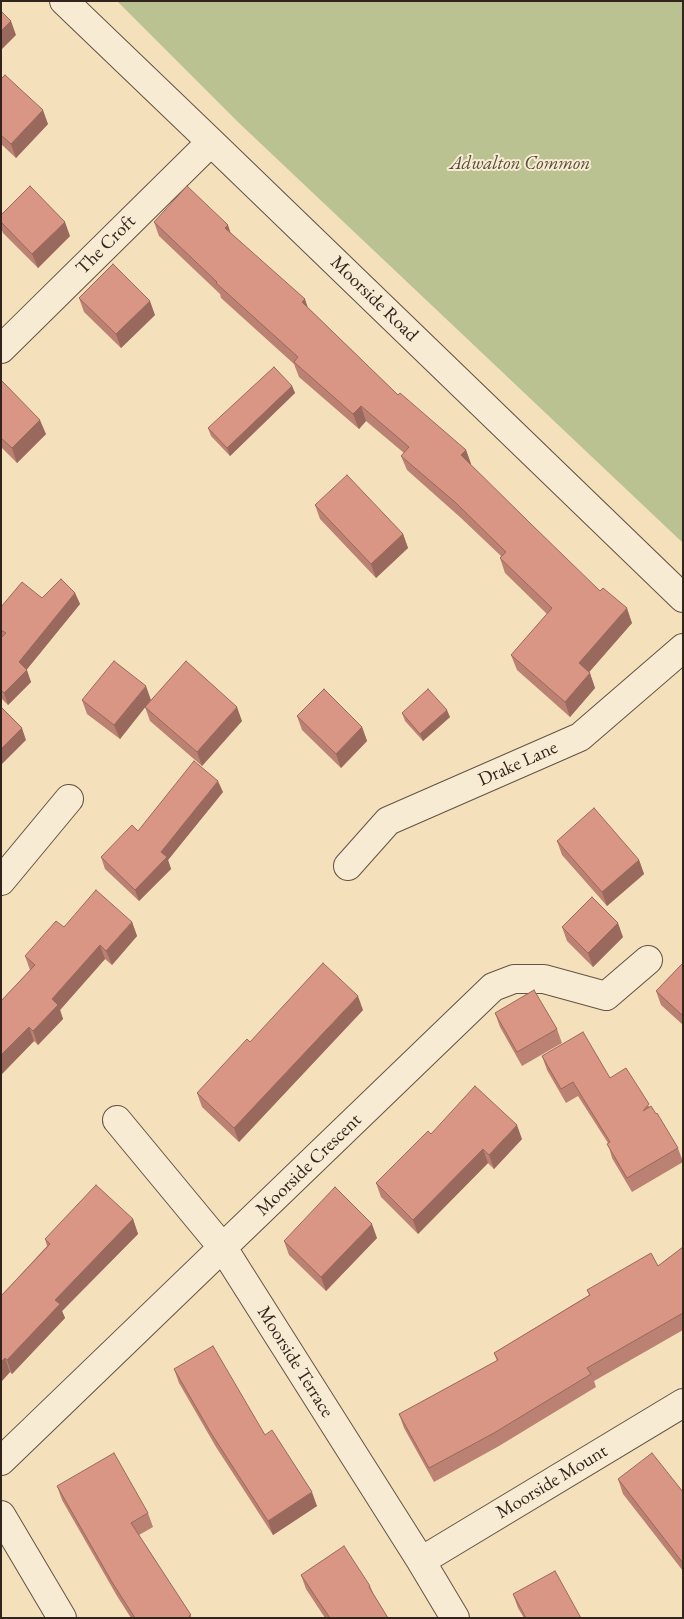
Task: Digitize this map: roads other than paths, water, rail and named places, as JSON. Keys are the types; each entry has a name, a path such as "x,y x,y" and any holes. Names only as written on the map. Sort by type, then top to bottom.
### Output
{"street":[{"name":"Moorside Road","path":"64,1 683,598"},
{"name":"The Croft","path":"1,349 212,142"},
{"name":"Drake Lane","path":"348,866 388,821 580,737 683,648"},
{"path":"1,881 69,799"},
{"name":"Moorside Crescent","path":"1,1462 493,987 514,979 544,980 606,996 648,960"},
{"name":"Moorside Terrace","path":"118,1120 223,1248 421,1560 455,1618"},
{"name":"Moorside Mount","path":"421,1560 682,1404"},
{"path":"1,1515 62,1618"}],"park label":[{"name":"Adwalton Common","path":"520,164"}]}
